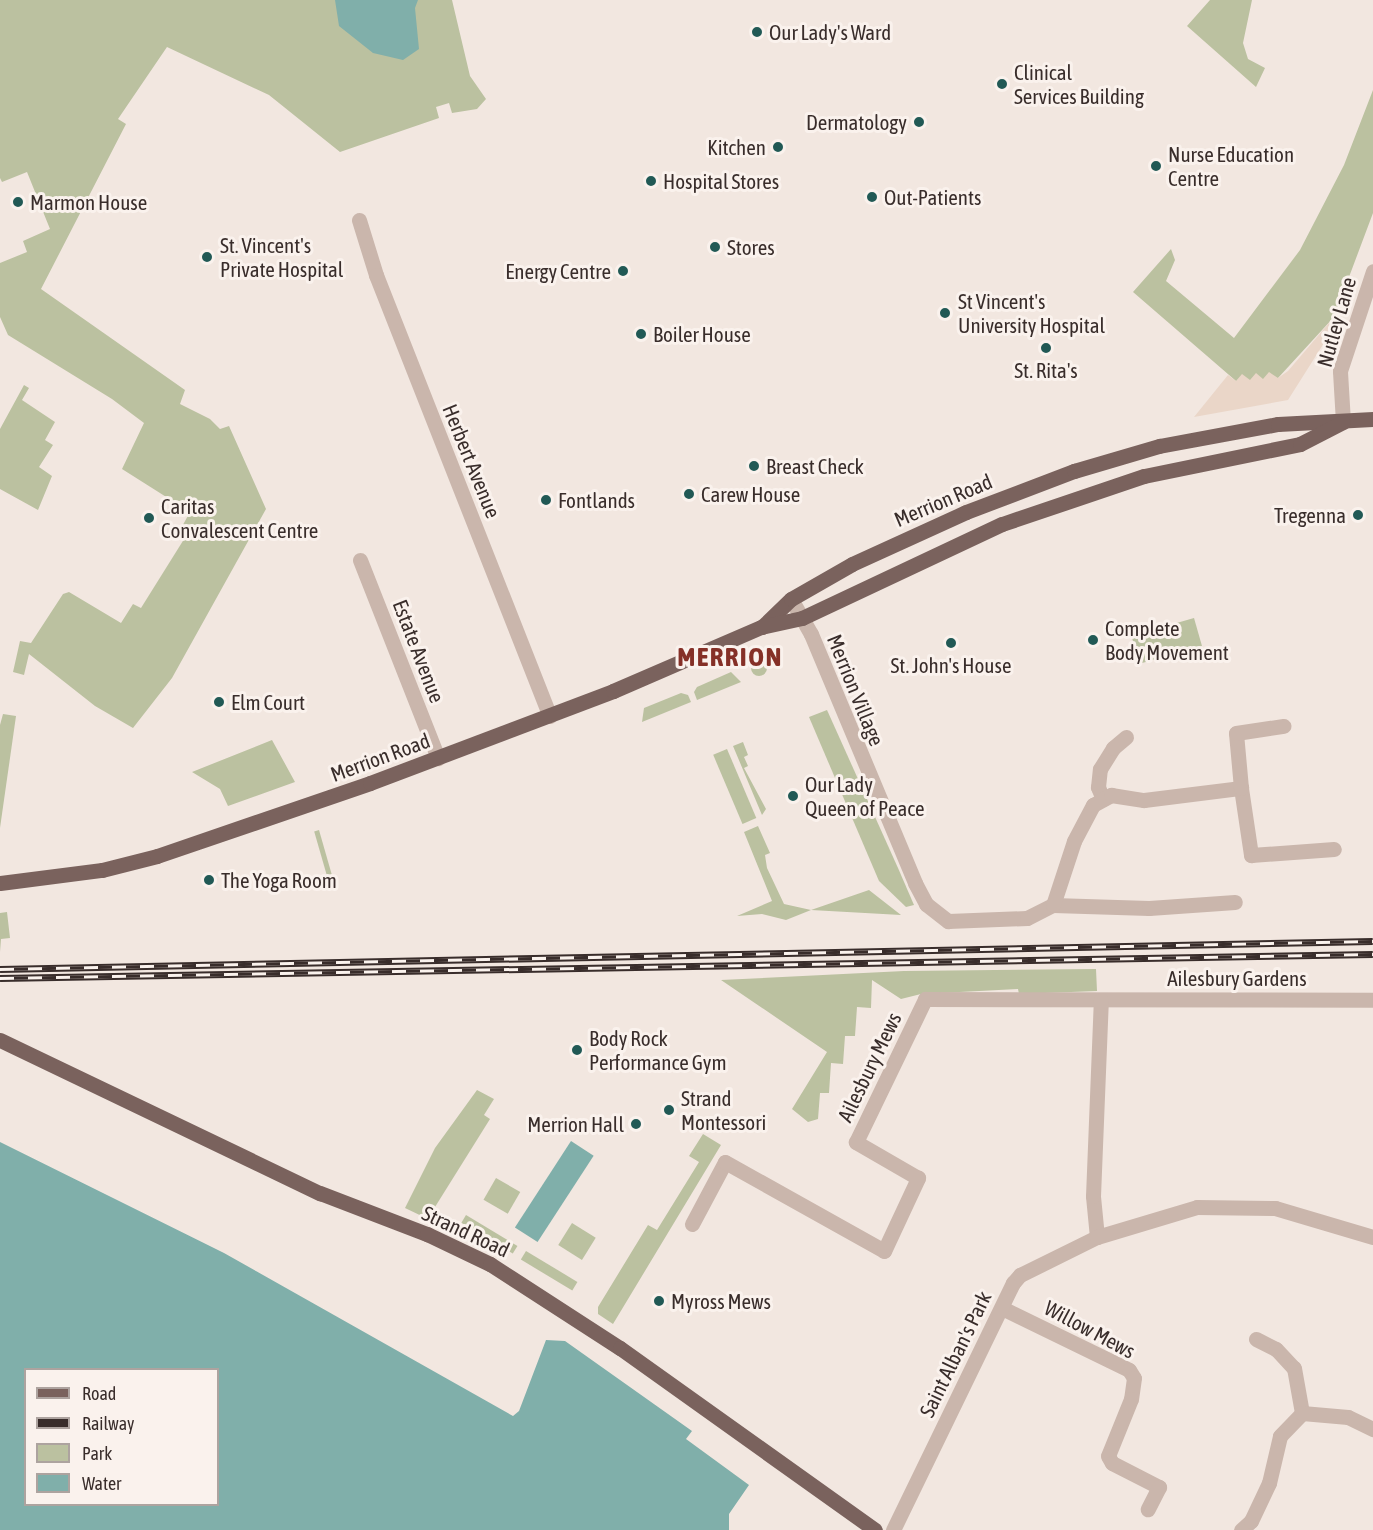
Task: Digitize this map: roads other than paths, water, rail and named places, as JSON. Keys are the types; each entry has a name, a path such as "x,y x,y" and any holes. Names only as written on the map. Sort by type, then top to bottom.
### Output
{"main road":[{"name":"Merrion Road","path":"761,627 791,599 852,564 966,512 1074,471 1159,446 1298,420 1343,422 1373,419"},
{"name":"Merrion Road","path":"0,883 102,870 158,856 438,759 549,716 761,627 802,618 986,530 1164,472 1300,444 1343,422"},
{"path":"1159,446 1164,472"},
{"name":"Strand Road","path":"0,1040 320,1193 426,1234 490,1264 620,1348 875,1530"}],"street":[{"name":"Herbert Avenue","path":"359,220 376,275 549,716"},
{"name":"Nutley Lane","path":"1343,422 1340,371 1373,271"},
{"name":"Estate Avenue","path":"360,560 438,759"},
{"name":"Merrion Village","path":"791,599 802,618 926,904 948,921 1027,918 1053,905 1149,908 1235,902"},
{"path":"1283,726 1236,733 1251,855 1335,849"},
{"path":"1103,799 1098,788 1100,770 1113,748 1126,737"},
{"path":"1053,905 1074,841 1093,805 1111,795 1144,800 1241,788"},
{"name":"Ailesbury Mews","path":"692,1224 725,1162 884,1251 918,1178 856,1142 925,999 1101,1000"},
{"path":"1097,1237 1094,1196 1101,1000"},
{"name":"Ailesbury Gardens","path":"1101,1000 1373,1000"},
{"name":"Saint Alban's Park","path":"893,1530 1020,1275 1097,1237 1201,1206 1275,1208 1327,1220 1373,1237"},
{"name":"Willow Mews","path":"1002,1308 1129,1370 1134,1378 1131,1399 1108,1456 1112,1463 1159,1487 1148,1509"},
{"path":"1256,1340 1276,1349 1294,1368 1302,1413"},
{"path":"1302,1413 1348,1417 1373,1429"},
{"path":"1241,1530 1251,1521 1269,1482 1280,1436 1302,1413"}],"water":[{"path":"335,0 418,0 415,8 419,49 403,60 373,53 339,26"},
{"path":"571,1141 594,1156 538,1242 515,1227"},
{"path":"0,1142 224,1253 513,1416 519,1411 546,1340 565,1341 692,1431 686,1439 749,1485 729,1514 729,1530 0,1530"}],"railway":[{"path":"0,969 1373,941"},
{"path":"0,978 1373,954"}],"place":[{"name":"Our Lady's Ward","path":"757,32"},
{"name":"Clinical Services Building","path":"1002,84"},
{"name":"Dermatology","path":"919,122"},
{"name":"Kitchen","path":"778,147"},
{"name":"Nurse Education Centre","path":"1156,166"},
{"name":"Hospital Stores","path":"651,181"},
{"name":"Out-Patients","path":"872,197"},
{"name":"Marmon House","path":"18,202"},
{"name":"Stores","path":"715,247"},
{"name":"St. Vincent's Private Hospital","path":"207,257"},
{"name":"Energy Centre","path":"623,271"},
{"name":"St Vincent's University Hospital","path":"945,313"},
{"name":"Boiler House","path":"641,334"},
{"name":"St. Rita's","path":"1046,348"},
{"name":"Breast Check","path":"754,466"},
{"name":"Carew House","path":"689,494"},
{"name":"Fontlands","path":"546,500"},
{"name":"Tregenna","path":"1358,515"},
{"name":"Caritas Convalescent Centre","path":"149,518"},
{"name":"Complete Body Movement","path":"1093,640"},
{"name":"St. John's House","path":"951,643"},
{"name":"Elm Court","path":"219,702"},
{"name":"Our Lady Queen of Peace","path":"793,796"},
{"name":"The Yoga Room","path":"209,880"},
{"name":"Body Rock Performance Gym","path":"577,1050"},
{"name":"Strand Montessori","path":"669,1110"},
{"name":"Merrion Hall","path":"636,1124"},
{"name":"Myross Mews","path":"659,1301"}],"district":[{"name":"MERRION","path":"730,657"}]}
